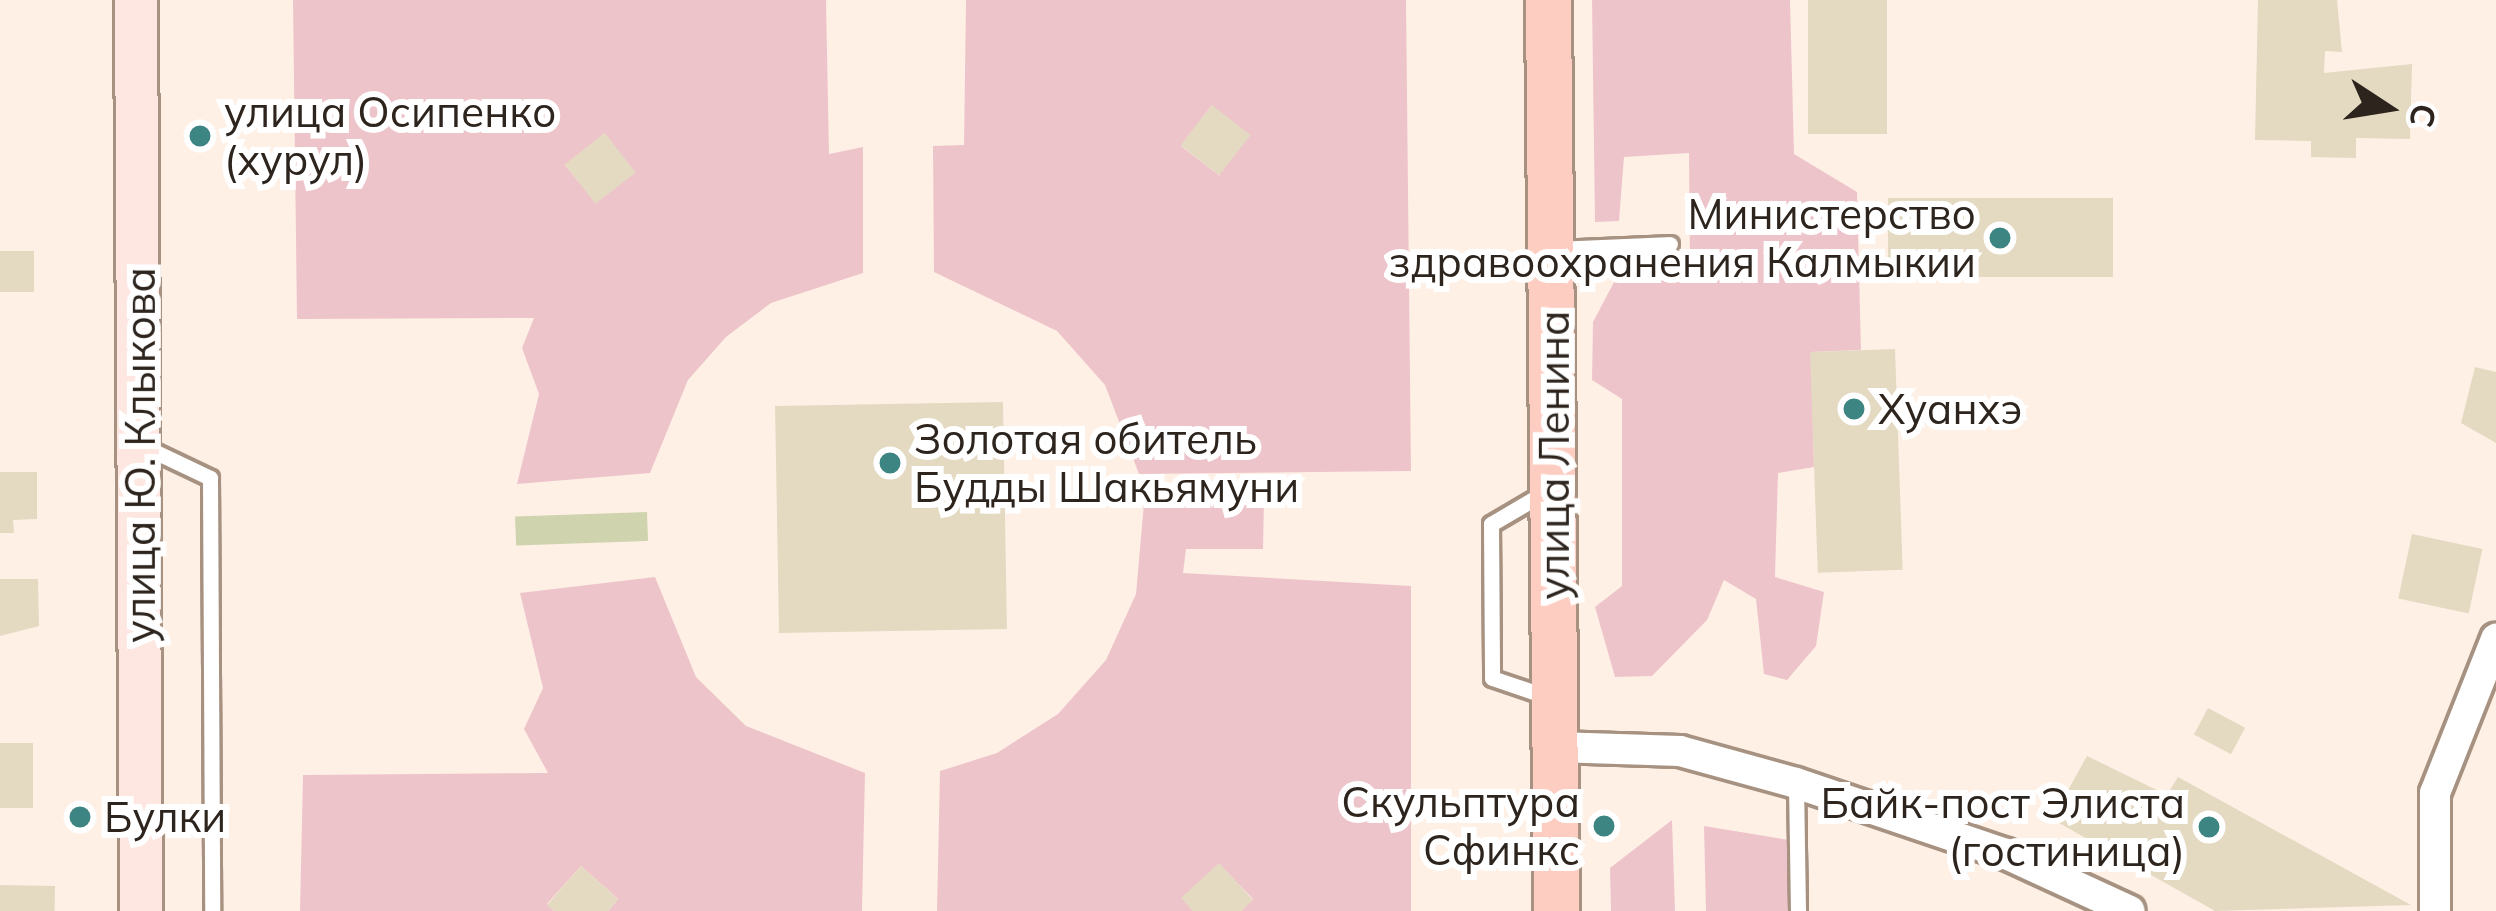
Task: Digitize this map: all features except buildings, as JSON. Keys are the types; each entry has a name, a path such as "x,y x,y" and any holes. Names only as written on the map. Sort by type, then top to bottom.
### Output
{"main road":[{"name":"улица Ю. Клыкова","path":"136,0 141,911"},
{"name":"улица Ленина","path":"1548,0 1554,249 1556,911"}],"street":[{"path":"2434,911 2435,793 2496,639"},
{"path":"1556,747 1680,751 1796,784 2006,854 2130,911"}],"lane":[{"path":"1554,249 1670,244"},
{"path":"141,445 210,478 212,911"},
{"path":"1553,486 1490,524 1492,678 1554,699"},
{"path":"1796,784 1798,911"}],"shaded area":[{"path":"293,0 826,0 829,154 863,147 863,273 771,303 726,337 688,380 650,473 517,484 539,394 522,348 534,318 297,319","holes":["605,133 596,203 565,165"]},
{"path":"966,0 1406,0 1411,471 1139,474 1105,385 1057,331 934,272 933,146 964,145","holes":["1212,105 1220,176 1181,146"]},
{"path":"1592,0 1790,0 1794,154 1857,192 1861,350 1811,352 1814,467 1778,473 1775,577 1824,592 1816,646 1787,680 1764,674 1756,599 1724,580 1707,620 1652,676 1615,677 1595,607 1622,586 1622,399 1592,380 1593,322 1622,267 1690,266 1689,153 1624,157 1619,221 1595,222"},
{"path":"1264,500 1263,549 1186,549 1183,573 1411,586 1411,911 1241,911 1253,899 1219,864 1182,898 1193,911 937,911 940,771 997,753 1058,714 1106,660 1136,594 1144,503"},
{"path":"647,512 648,541 516,546 515,517"},
{"path":"655,577 696,677 746,726 865,773 862,911 608,911 618,899 581,866 547,904 554,911 300,911 303,775 548,773 524,729 543,688 520,593"},
{"path":"1672,820 1675,911 1611,911 1610,868"},
{"path":"1704,826 1789,840 1790,911 1706,911"}],"place":[{"name":"улица Осипенко (хурул)","path":"200,136"},
{"name":"Министерство здравоохранения Калмыкии","path":"2000,238"},
{"name":"Хуанхэ","path":"1854,409"},
{"name":"Золотая обитель Будды Шакьямуни","path":"890,463"},
{"name":"Булки","path":"80,817"},
{"name":"Скульптура Сфинкс","path":"1604,826"},
{"name":"Байк-пост Элиста (гостиница)","path":"2209,827"}]}
